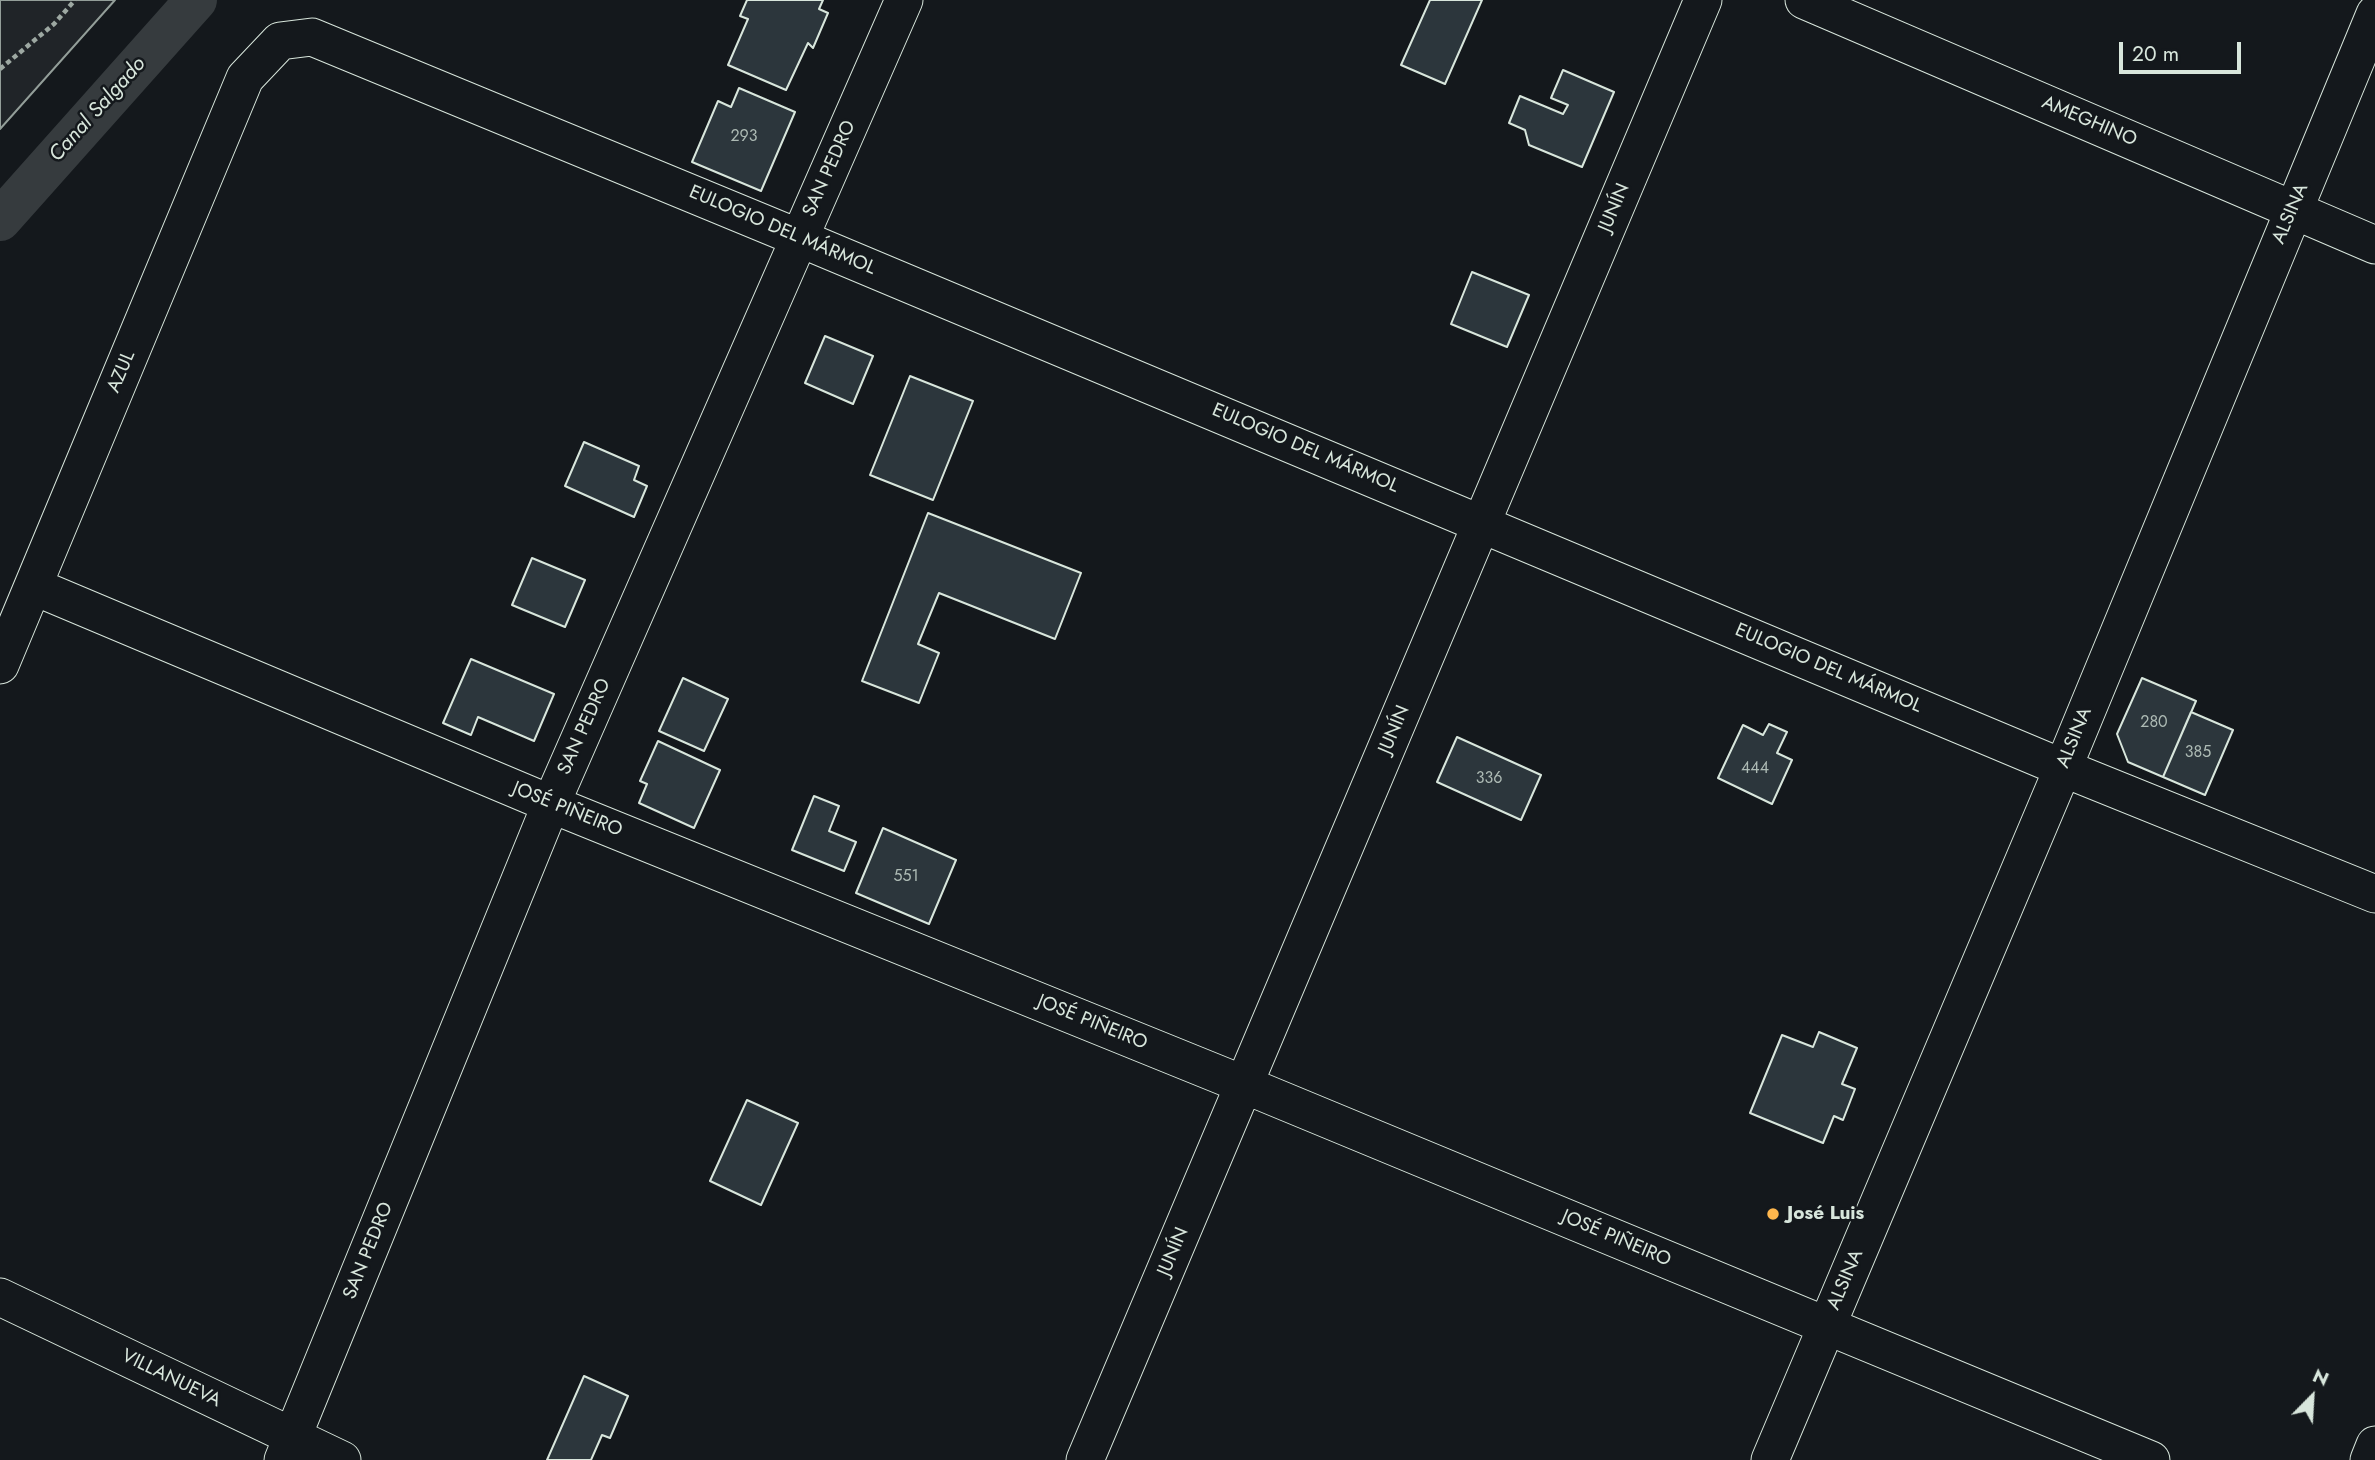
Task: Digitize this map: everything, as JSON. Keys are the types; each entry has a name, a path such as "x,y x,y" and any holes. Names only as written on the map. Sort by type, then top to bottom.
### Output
{"street":[{"name":"SAN PEDRO","path":"288,1449 551,804 904,0"},
{"name":"JUNÍN","path":"1085,1460 1703,0"},
{"name":"AMEGHINO","path":"1804,0 2375,245"},
{"name":"ALSINA","path":"1770,1460 2063,768 2375,14"},
{"name":"EULOGIO DEL MÁRMOL","path":"245,78 281,41 312,37 1482,523 2063,768 2375,894"},
{"name":"AZUL","path":"0,665 245,78"},
{"name":"JOSÉ PIÑEIRO","path":"33,586 551,804 1245,1085 2151,1460"},
{"name":"VILLANUEVA","path":"0,1297 288,1449 342,1460"},
{"path":"2369,1460 2375,1446"}],"path":[{"path":"0,69 54,24 75,0"}],"shaded area":[{"path":"0,0 115,0 0,129"}],"building":[{"path":"747,0 823,0 819,9 828,13 813,48 808,43 786,90 728,65 748,19 740,16"},
{"path":"1430,0 1482,0 1445,84 1401,65"},
{"path":"1563,70 1614,92 1582,167 1529,145 1525,130 1509,123 1520,96 1563,114 1568,105 1551,98"},
{"path":"739,88 795,112 761,191 692,162 718,101 731,107"},
{"path":"1472,272 1529,295 1507,347 1451,324"},
{"path":"825,336 873,356 853,404 805,383"},
{"path":"910,376 973,401 933,500 870,475"},
{"path":"584,442 639,466 634,480 647,486 634,517 565,486"},
{"path":"928,513 1081,573 1055,639 939,593 918,644 939,653 919,703 862,681"},
{"path":"532,558 585,580 565,627 512,605"},
{"path":"471,659 554,694 534,741 478,717 471,735 443,723"},
{"path":"683,678 728,699 704,751 659,731"},
{"path":"2142,678 2196,701 2163,777 2128,762 2117,734"},
{"path":"2191,712 2233,730 2205,795 2163,777"},
{"path":"1769,724 1787,732 1777,753 1792,760 1772,804 1718,778 1743,725 1763,735"},
{"path":"1457,737 1541,775 1521,820 1437,782"},
{"path":"658,741 720,770 694,828 639,803 647,784 640,781"},
{"path":"814,796 839,806 829,831 856,842 844,871 792,850"},
{"path":"883,828 956,860 929,924 856,893"},
{"path":"1819,1032 1857,1048 1842,1084 1855,1089 1843,1120 1834,1116 1823,1143 1750,1113 1782,1035 1813,1047"},
{"path":"747,1100 798,1123 761,1205 710,1181"},
{"path":"584,1376 628,1396 610,1438 602,1435 591,1460 547,1460"}],"waterway":[{"name":"Canal Salgado","path":"0,220 196,0"}],"place":[{"name":"José Luis","path":"1773,1214"}]}
